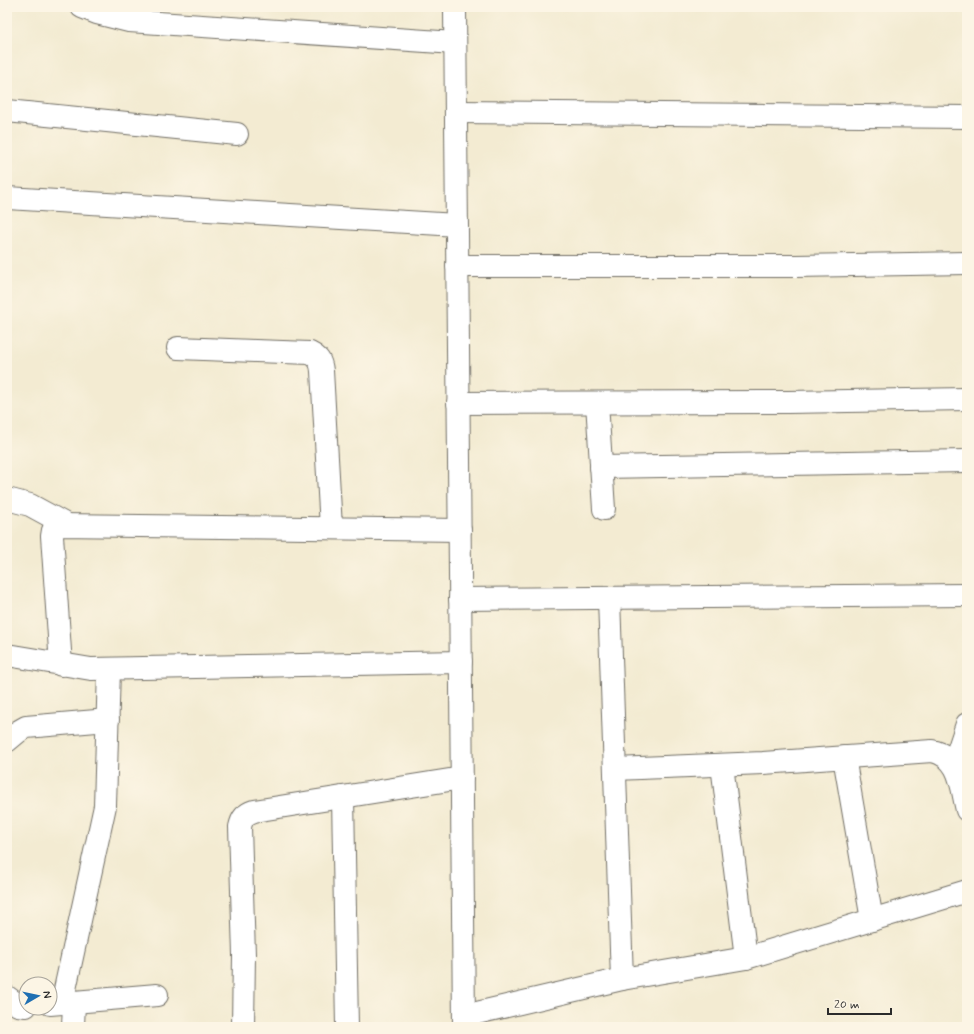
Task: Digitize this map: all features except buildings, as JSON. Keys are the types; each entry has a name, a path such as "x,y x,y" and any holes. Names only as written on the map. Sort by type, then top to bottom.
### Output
{"street":[{"path":"82,7 97,13 129,21 455,43"},
{"path":"455,7 464,1022 622,979 746,958 967,891"},
{"path":"7,111 237,134"},
{"path":"456,112 967,117"},
{"path":"7,198 457,225"},
{"path":"457,266 796,266 967,263"},
{"path":"178,348 310,353 317,357 321,363 322,370 331,528"},
{"path":"458,403 967,399"},
{"path":"597,403 604,509"},
{"path":"601,467 967,461"},
{"path":"7,499 30,505 65,524"},
{"path":"61,665 52,536 53,530 59,525 460,530"},
{"path":"460,599 967,595"},
{"path":"609,598 622,979"},
{"path":"7,655 84,669 461,662"},
{"path":"73,1027 62,1003 105,806 110,669"},
{"path":"7,741 19,731 26,728 108,720"},
{"path":"967,724 954,763 967,810"},
{"path":"615,769 722,765 932,751 941,753 954,763"},
{"path":"844,757 872,920"},
{"path":"722,765 746,958"},
{"path":"243,1027 244,955 240,827 242,819 254,810 462,778"},
{"path":"343,797 346,1027"},
{"path":"62,1003 157,995"},
{"path":"7,997 18,1005"}]}
